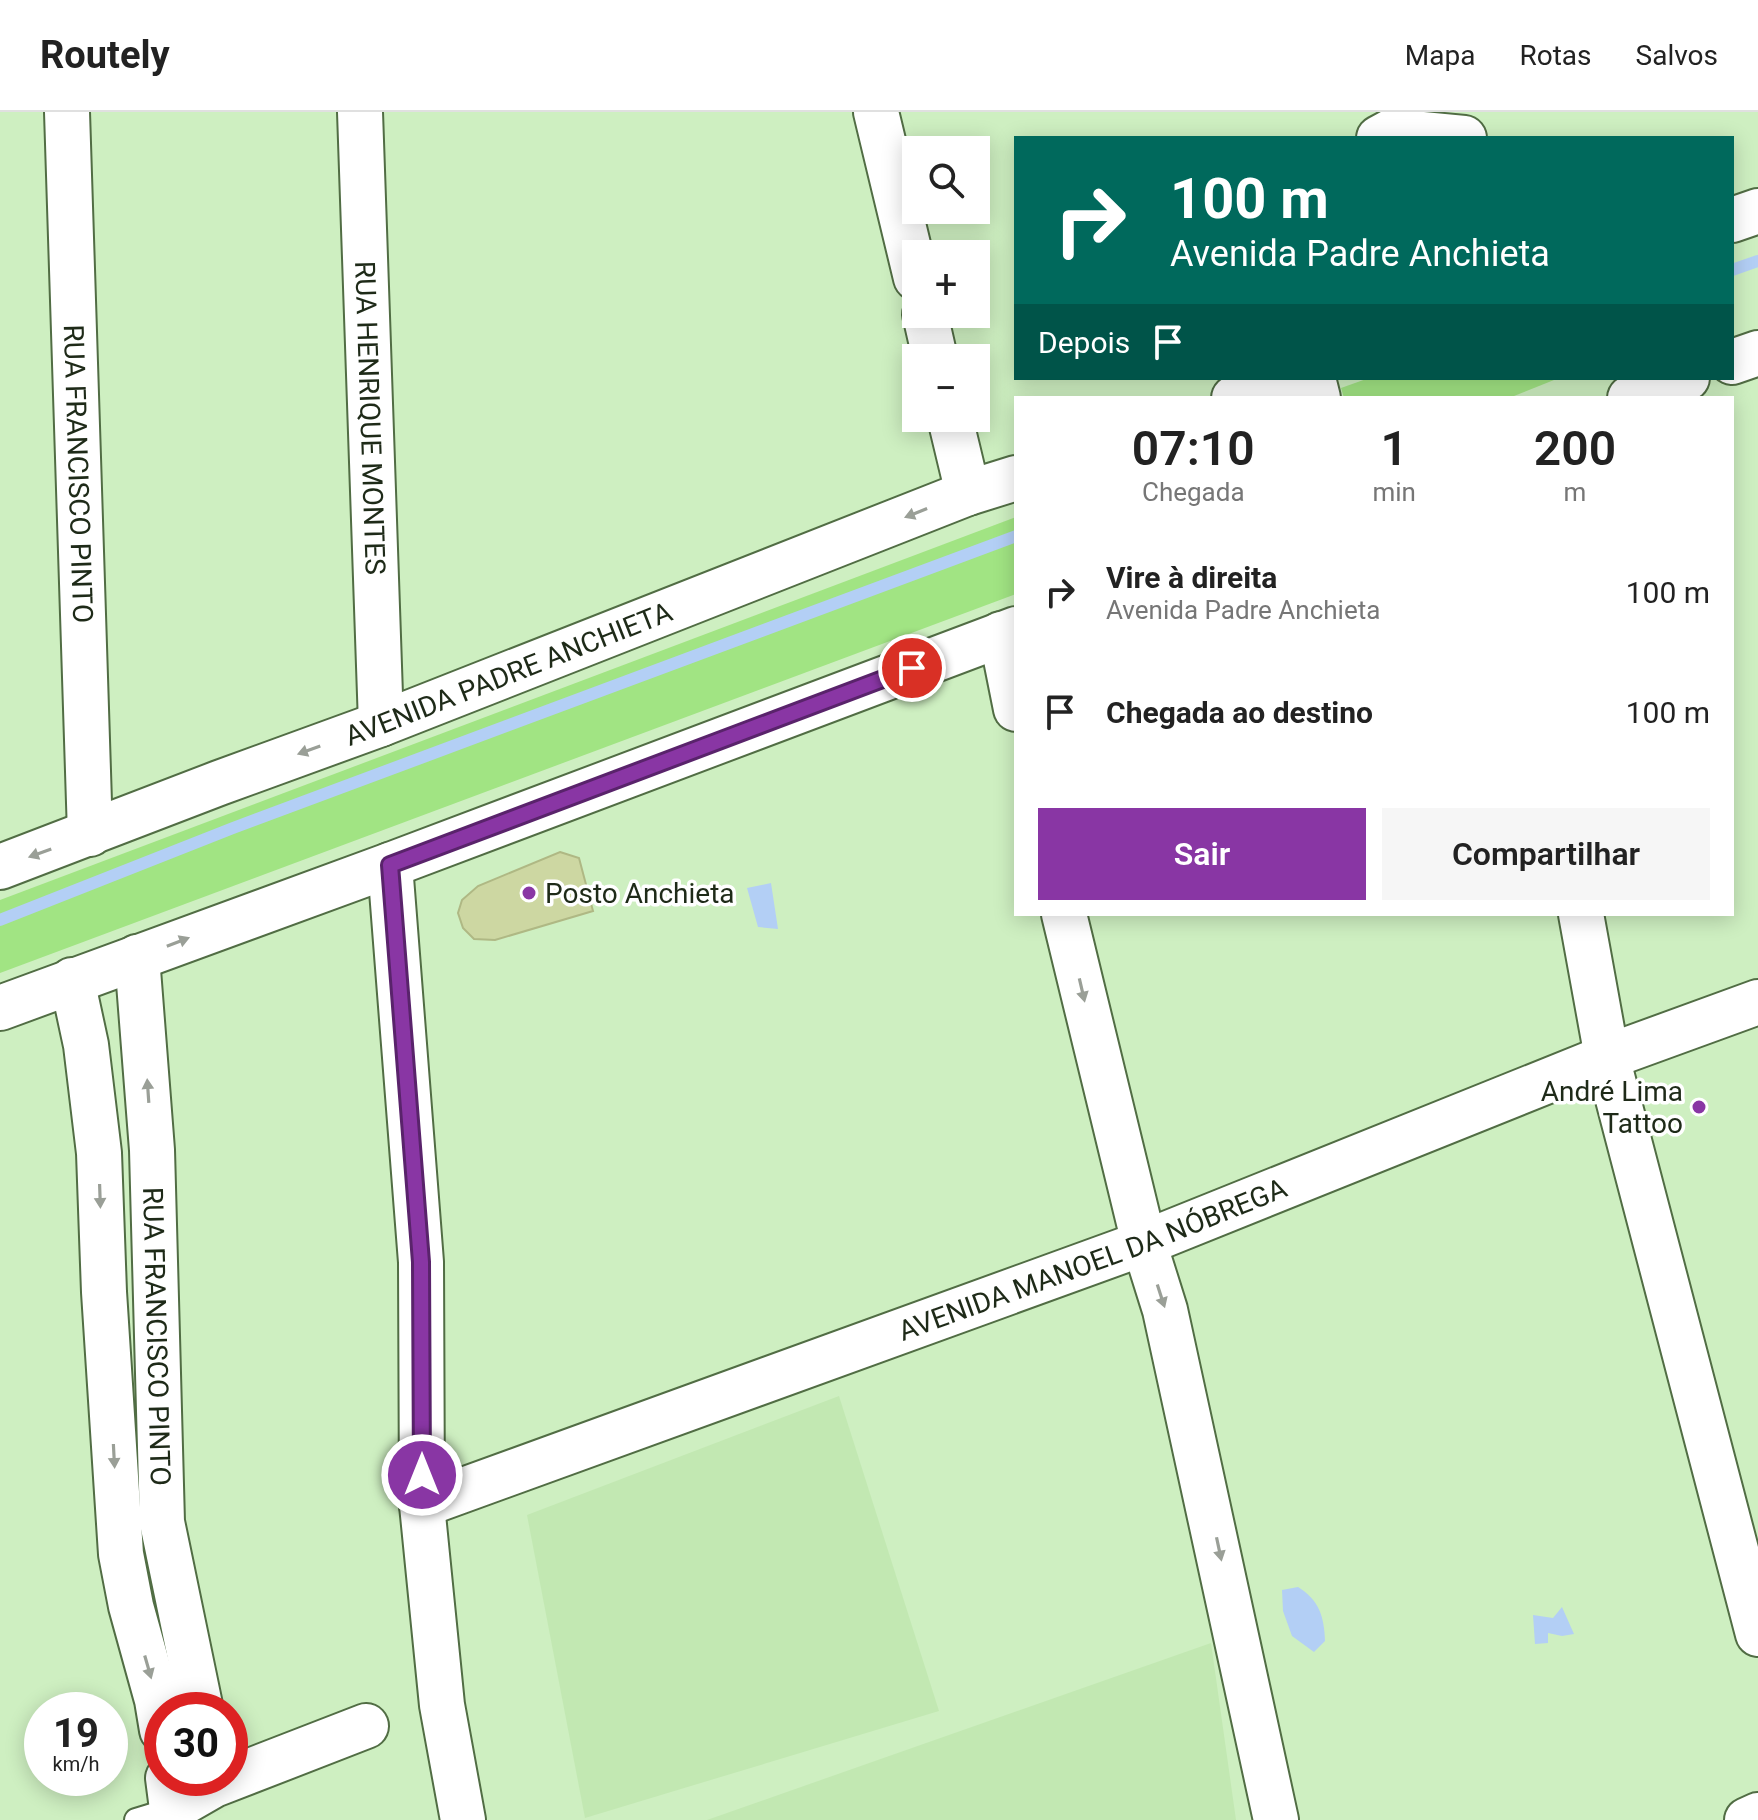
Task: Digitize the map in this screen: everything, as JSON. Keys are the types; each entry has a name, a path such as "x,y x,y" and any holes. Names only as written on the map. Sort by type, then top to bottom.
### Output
{"street":[{"name":"RUA FRANCISCO PINTO","path":"67,112 90,834"},
{"name":"RUA HENRIQUE MONTES","path":"360,112 381,724"},
{"path":"876,112 907,240"},
{"path":"1386,127 1450,136"},
{"path":"1734,219 1758,211"},
{"path":"1734,361 1758,353"},
{"path":"1239,396 1279,380"},
{"path":"1634,396 1681,380"},
{"path":"953,432 968,493"},
{"name":"AVENIDA PADRE ANCHIETA","path":"0,867 381,724 968,493 1014,479"},
{"path":"0,1008 390,865 1008,631 1014,690"},
{"path":"390,865 421,1262 422,1505 442,1705 463,1820"},
{"path":"1064,916 1144,1243 1165,1310 1276,1820"},
{"path":"1581,916 1607,1057 1758,1634"},
{"name":"RUA FRANCISCO PINTO","path":"137,957 152,1150 162,1522 197,1692"},
{"name":"RUA FRANCISCO PINTO","path":"72,980 86,1045 99,1153 121,1554 131,1606 155,1692"},
{"name":"AVENIDA MANOEL DA NÓBREGA","path":"422,1505 1144,1243 1607,1057 1758,1002"},
{"path":"99,1153 152,1150"},
{"path":"131,1606 138,1594 149,1586 163,1584 176,1587"},
{"path":"248,1769 366,1726"},
{"path":"1747,1820 1758,1815"}],"shaded area":[{"path":"839,1396 939,1711 585,1818 527,1515"},
{"path":"1211,1643 1236,1820 707,1820"}],"green space":[{"path":"1363,380 1554,380 1514,396 1343,396 1341,388"},
{"path":"1014,518 1014,595 0,973 0,900"}],"water":[{"path":"771,883 778,929 758,927 747,888"},
{"path":"1298,1587 1316,1603 1322,1616 1325,1641 1314,1652 1292,1636 1283,1611 1282,1590"},
{"path":"1562,1607 1574,1634 1562,1636 1548,1633 1548,1643 1535,1644 1533,1615 1553,1618"}],"building":[{"name":"Posto Anchieta","path":"560,852 579,858 593,911 495,940 474,939 463,928 458,913 462,900 478,886"}],"waterway":[{"path":"1734,269 1758,261"},
{"path":"0,920 233,828 1014,537"}],"place":[{"name":"Posto Anchieta","path":"529,893"},
{"name":"André Lima Tattoo","path":"1699,1107"}],"route":[{"path":"422,1475 421,1262 390,865 912,668"}]}
